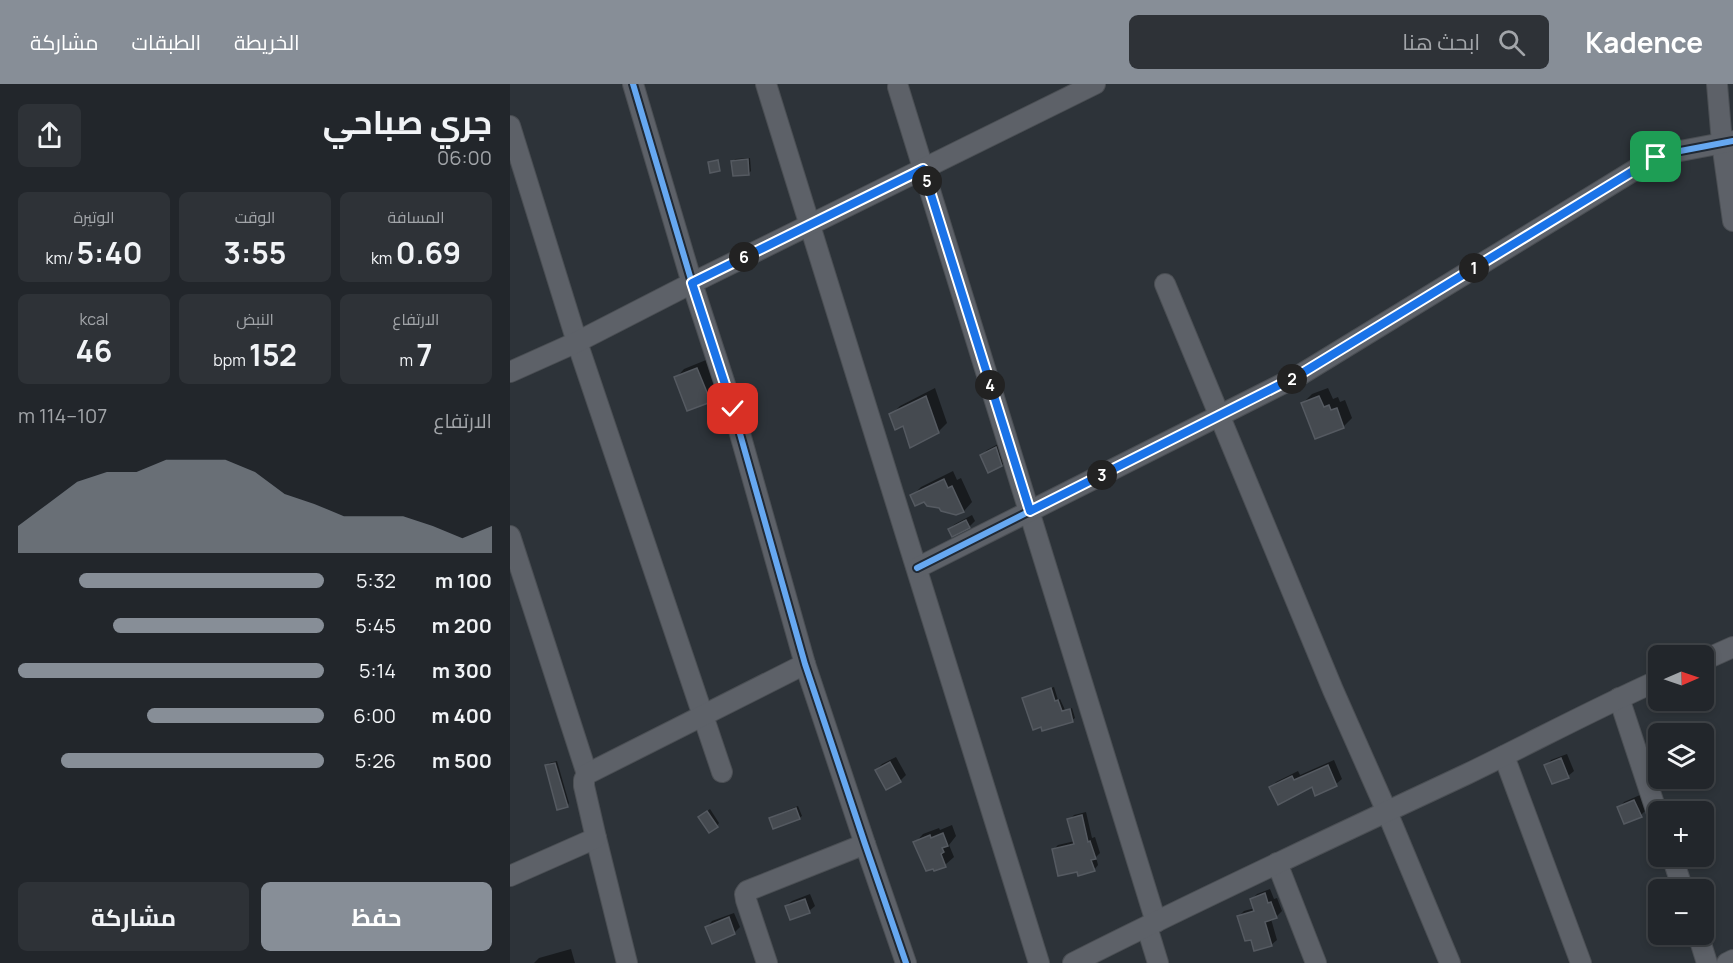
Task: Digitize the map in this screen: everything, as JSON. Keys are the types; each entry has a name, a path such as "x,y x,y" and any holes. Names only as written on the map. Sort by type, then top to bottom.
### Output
{"street":[{"path":"633,84 692,283 733,409 805,664 906,963"},
{"path":"766,84 1039,963"},
{"path":"510,372 577,342 1095,84"},
{"path":"1717,84 1728,142 1733,221"},
{"path":"898,87 1030,511 1152,925 1158,963"},
{"path":"510,126 577,342 722,772"},
{"path":"917,568 1299,375 1656,157 1728,142"},
{"path":"1165,284 1333,690 1450,963"},
{"path":"510,536 587,774"},
{"path":"1714,656 1733,647"},
{"path":"627,963 596,838 584,780 587,774 805,664"},
{"path":"1073,963 1194,902 1323,843 1648,685"},
{"path":"1618,698 1653,801"},
{"path":"1504,756 1581,963"},
{"path":"510,876 596,838"},
{"path":"766,963 746,900 747,891 865,844"},
{"path":"1277,863 1316,963"},
{"path":"1701,945 1707,963"},
{"path":"1727,963 1733,960"}],"building":[{"path":"748,159 749,175 733,176 731,161"},
{"path":"718,160 720,171 710,173 708,162"},
{"path":"697,368 711,402 687,411 674,377"},
{"path":"926,396 939,433 910,448 903,426 895,430 889,414"},
{"path":"1319,396 1324,407 1329,405 1331,410 1337,408 1344,428 1315,439 1301,403"},
{"path":"996,447 1002,466 988,473 980,455"},
{"path":"944,479 948,488 952,486 964,512 956,515 927,506 924,502 915,506 910,495"},
{"path":"966,520 970,528 952,537 948,529"},
{"path":"1051,688 1055,701 1058,700 1062,711 1070,709 1073,722 1042,731 1041,727 1033,730 1022,698"},
{"path":"1561,758 1569,778 1552,784 1544,765"},
{"path":"890,762 901,782 886,790 875,770"},
{"path":"555,763 568,807 557,810 545,765"},
{"path":"1328,765 1337,786 1315,796 1312,787 1278,805 1269,787 1292,776 1294,780"},
{"path":"1634,800 1642,817 1624,824 1617,807"},
{"path":"796,808 800,819 773,829 769,818"},
{"path":"707,811 718,827 709,833 698,817"},
{"path":"1082,815 1088,842 1090,841 1096,859 1091,860 1095,871 1078,876 1077,872 1058,876 1052,849 1074,844 1067,819"},
{"path":"943,833 948,846 942,848 944,852 941,854 946,867 926,871 913,842 930,835 931,838"},
{"path":"1265,893 1277,918 1265,922 1272,946 1254,951 1251,940 1245,941 1237,916 1254,911 1250,899"},
{"path":"805,899 810,913 790,920 785,906"},
{"path":"729,917 735,934 712,944 705,927"}],"cycle path":[{"path":"633,84 692,283 733,409 805,664 906,963"},
{"path":"917,568 1300,375 1656,157 1733,141"}],"route":[{"path":"733,409 692,283 923,169 1030,511 1299,375 1656,157"}]}
